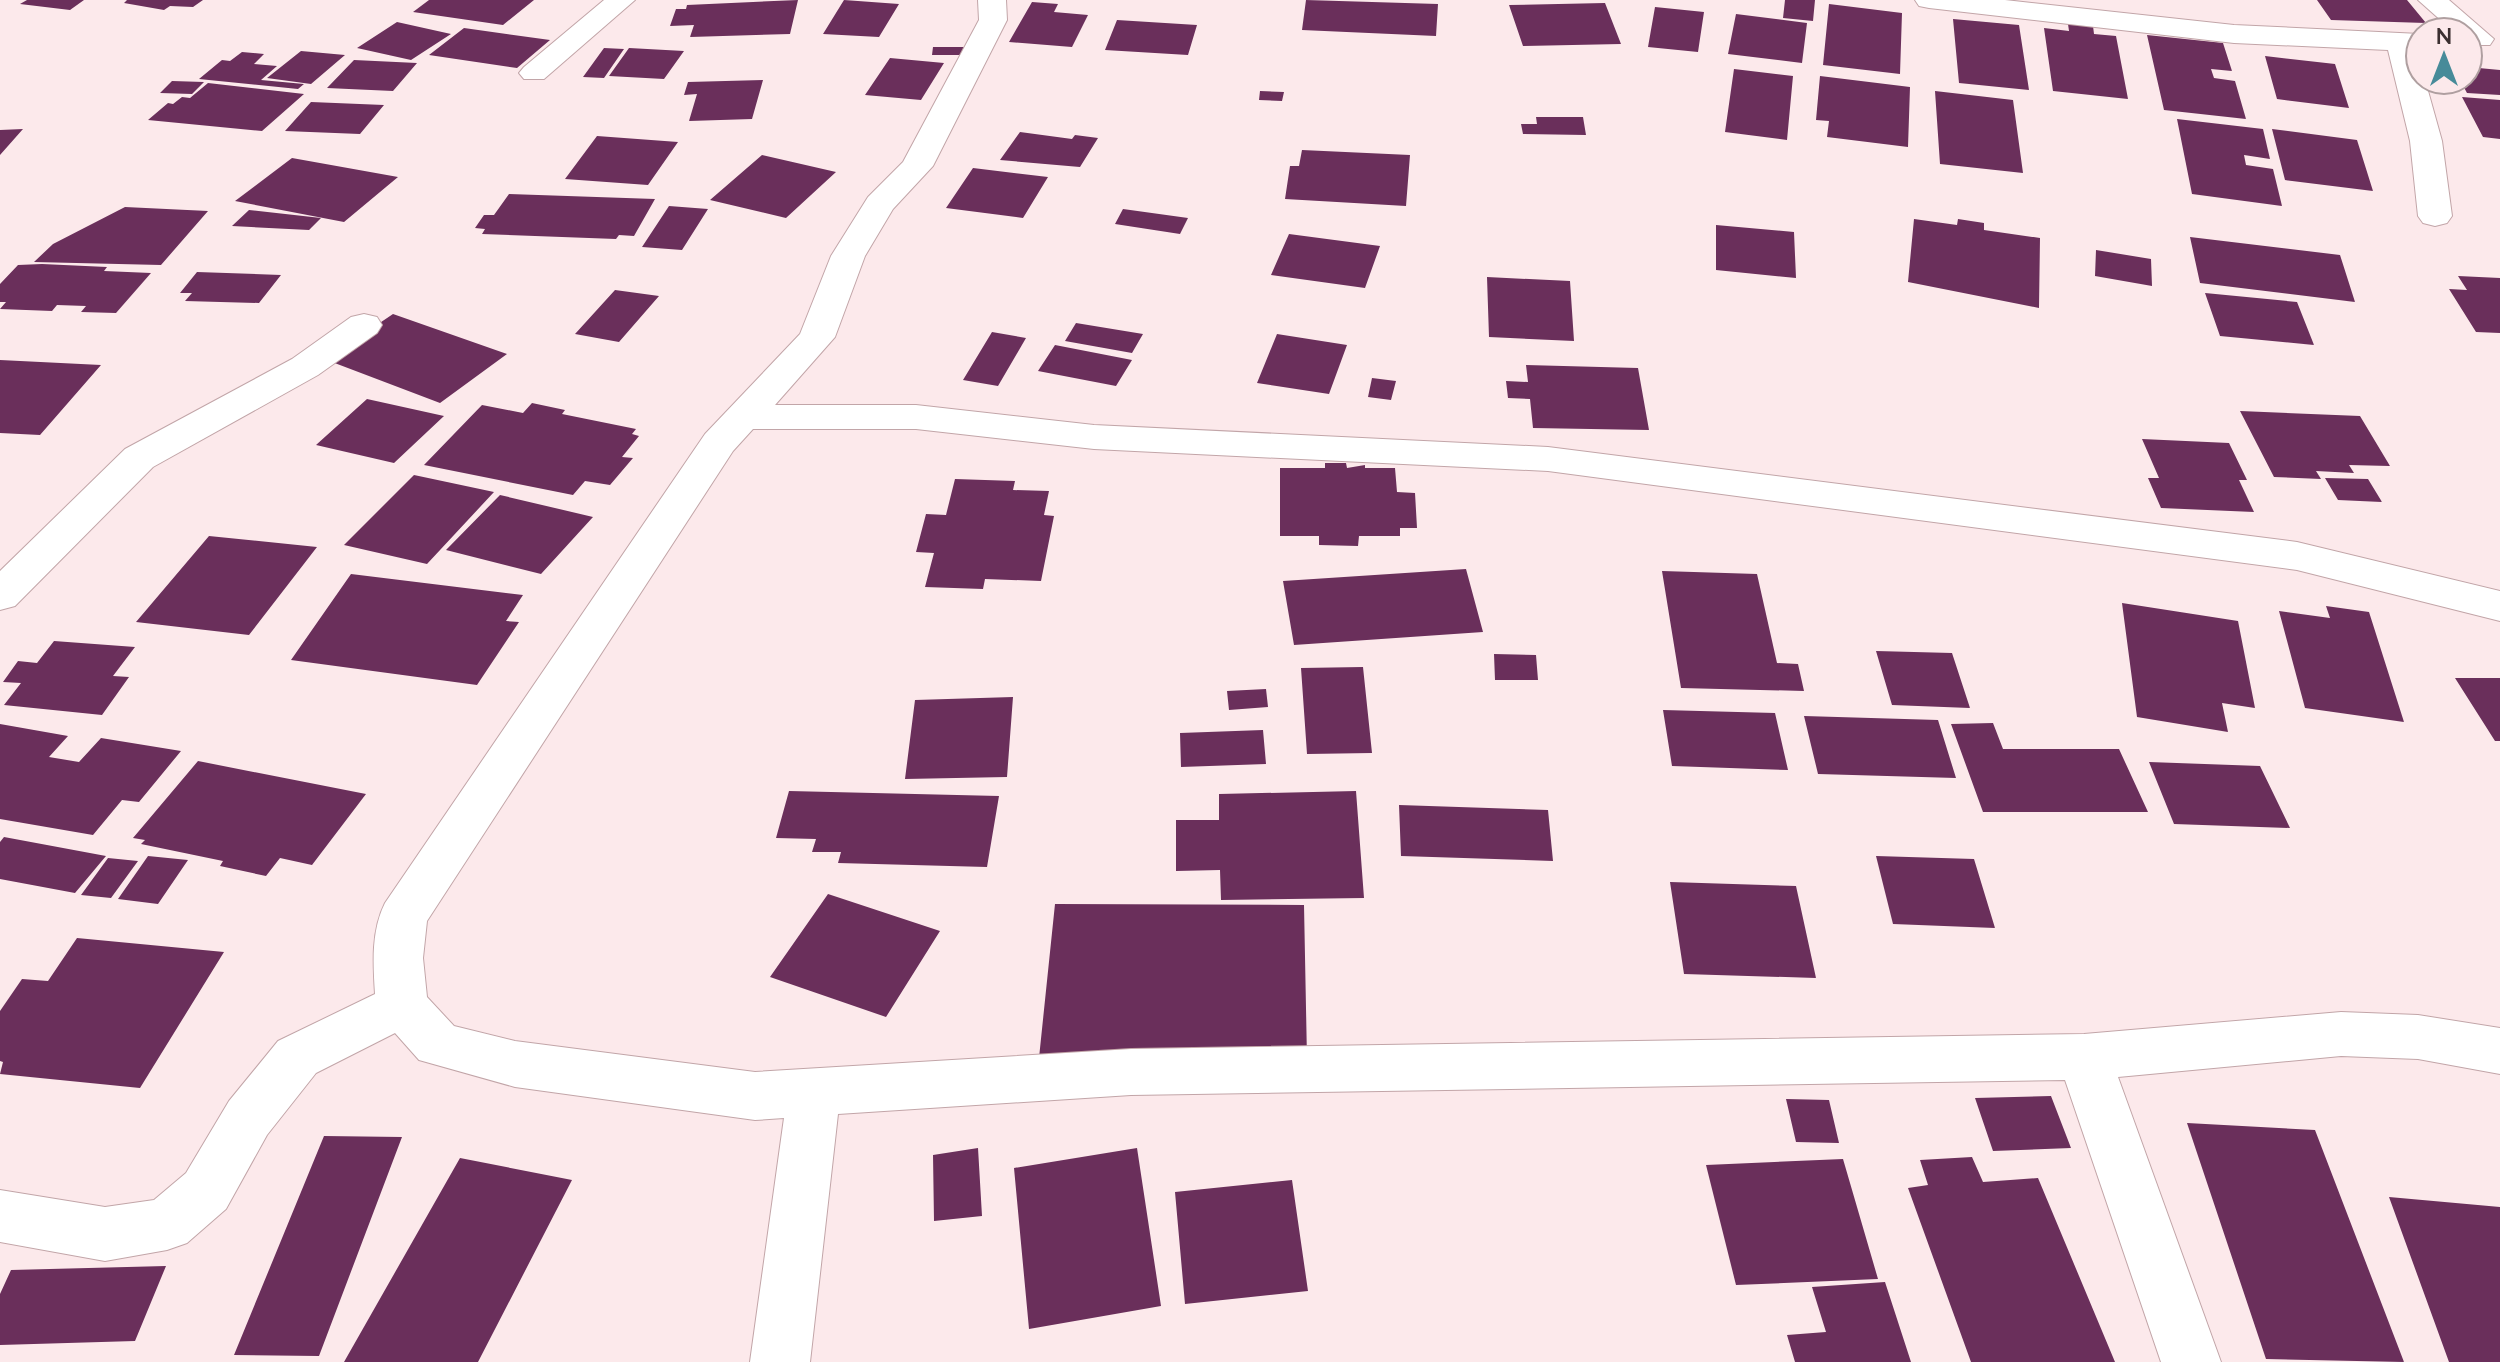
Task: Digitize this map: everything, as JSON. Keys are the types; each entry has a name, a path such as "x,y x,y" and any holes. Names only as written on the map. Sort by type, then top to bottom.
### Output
{"street":[{"path":"534,73 621,0"},
{"path":"992,0 993,20 917,166 880,204 848,256 817,337 719,443 403,917 398,958 402,1005 438,1044 515,1064 755,1096 1131,1072 2084,1057 2341,1034 2418,1037 2500,1051"},
{"path":"1929,0 2122,24 2404,43"},
{"path":"2432,0 2453,16"},
{"path":"2419,96 2435,216"},
{"path":"0,596 139,458 305,367 364,325"},
{"path":"744,417 916,417 1094,437 1548,459 2297,556 2500,606"},
{"path":"0,1216 105,1234 167,1224 206,1191 248,1118 297,1057 402,1005"},
{"path":"2084,1057 2191,1362"},
{"path":"780,1362 814,1092"}],"building":[{"path":"27,0 84,0 70,10 20,4"},
{"path":"127,0 203,0 193,7 170,6 164,10 124,3"},
{"path":"429,0 534,0 503,25 413,12"},
{"path":"798,0 790,34 690,37 694,25 670,26 676,9 686,9 687,5"},
{"path":"844,0 899,4 879,37 823,34"},
{"path":"1306,0 1438,4 1436,36 1302,30"},
{"path":"1785,0 1815,0 1813,21 1783,18"},
{"path":"2317,0 2407,0 2420,16 2404,16 2404,22 2331,20"},
{"path":"1032,2 1058,4 1054,12 1088,15 1072,47 1009,42"},
{"path":"1605,3 1621,44 1523,46 1509,5"},
{"path":"1829,4 1902,13 1900,74 1823,65"},
{"path":"1655,7 1704,12 1698,52 1648,47"},
{"path":"1736,14 1807,23 1802,63 1728,54"},
{"path":"1953,19 2019,25 2029,90 1959,83"},
{"path":"1117,20 1197,25 1188,55 1105,50"},
{"path":"397,22 451,34 411,60 357,48"},
{"path":"2068,24 2093,26 2094,34 2116,36 2128,99 2053,91 2044,28 2069,31"},
{"path":"464,28 550,40 517,68 429,55"},
{"path":"2147,35 2223,43 2232,71 2211,69 2214,78 2235,81 2246,119 2164,110"},
{"path":"933,47 964,47 962,55 932,55"},
{"path":"604,48 624,49 604,78 583,77"},
{"path":"629,48 684,51 664,79 609,76"},
{"path":"301,51 345,55 311,84 267,78"},
{"path":"242,52 264,54 254,64 277,66 261,80 304,84 298,89 199,79 222,60 230,61"},
{"path":"2265,56 2335,64 2349,108 2277,99"},
{"path":"890,58 944,63 921,100 865,95"},
{"path":"354,60 417,63 393,91 327,88"},
{"path":"2484,68 2500,70 2500,95 2484,94"},
{"path":"1734,69 1793,76 1787,140 1725,132"},
{"path":"1820,76 1910,87 1908,147 1827,137 1829,121 1816,120"},
{"path":"763,80 752,119 689,121 697,94 684,95 688,82"},
{"path":"172,81 204,82 192,94 160,93"},
{"path":"208,83 304,94 262,131 148,120 168,103 173,104 182,97 190,98"},
{"path":"1260,91 1284,92 1282,101 1259,100"},
{"path":"1935,91 2013,100 2023,173 1940,164"},
{"path":"2462,97 2500,100 2500,139 2483,137"},
{"path":"311,102 384,105 360,134 285,131"},
{"path":"1536,117 1583,117 1586,135 1523,134 1521,124 1537,124"},
{"path":"2177,119 2263,129 2270,159 2244,155 2246,165 2273,169 2282,206 2192,194"},
{"path":"23,129 0,155 0,130"},
{"path":"2272,129 2357,140 2373,191 2285,180"},
{"path":"1020,132 1072,139 1075,135 1098,138 1080,167 1000,160"},
{"path":"597,136 678,142 648,185 565,179"},
{"path":"1302,150 1410,155 1406,206 1285,199 1290,166 1299,166"},
{"path":"762,155 836,172 786,218 710,200"},
{"path":"292,158 398,177 344,222 235,201"},
{"path":"973,168 1048,177 1023,218 946,208"},
{"path":"509,194 655,199 634,236 619,235 616,239 482,234 485,229 475,228 484,215 494,215"},
{"path":"669,206 708,209 682,250 642,247"},
{"path":"125,207 208,211 161,265 34,262 53,244"},
{"path":"1123,209 1188,218 1180,234 1115,224"},
{"path":"249,210 321,218 309,230 232,226"},
{"path":"1914,219 1957,225 1958,219 1984,223 1984,230 2040,238 2039,308 1908,282"},
{"path":"1716,225 1794,232 1796,278 1716,270"},
{"path":"1289,234 1380,246 1365,288 1271,275"},
{"path":"2190,237 2340,255 2355,302 2200,283"},
{"path":"2096,250 2151,259 2152,286 2095,276"},
{"path":"42,264 151,273 116,313 81,312 86,306 57,305 52,311 0,309 6,302 0,302 0,284 18,265"},
{"path":"197,272 281,275 259,303 185,301 192,293 180,293"},
{"path":"2458,276 2500,278 2500,333 2476,332 2449,289 2467,290"},
{"path":"1487,277 1570,281 1574,341 1489,337"},
{"path":"615,290 659,296 619,342 575,334"},
{"path":"2205,293 2297,302 2314,345 2220,336"},
{"path":"393,314 507,354 440,403 332,362 347,345"},
{"path":"1076,323 1143,334 1132,353 1065,341"},
{"path":"992,332 1026,338 998,386 963,380"},
{"path":"1277,334 1347,345 1329,394 1257,383"},
{"path":"1055,345 1132,360 1116,386 1038,371"},
{"path":"0,360 101,365 40,435 0,433"},
{"path":"1526,365 1638,368 1649,430 1533,428 1530,399 1508,398 1506,381 1528,382"},
{"path":"1372,378 1396,381 1391,400 1368,397"},
{"path":"367,399 444,416 394,463 316,445"},
{"path":"532,403 565,410 562,414 636,429 632,434 639,436 622,457 633,458 610,485 585,481 573,495 424,465 482,405 523,413"},
{"path":"2240,411 2360,416 2390,466 2349,465 2354,473 2316,471 2321,479 2274,477"},
{"path":"2142,439 2229,443 2247,480 2239,480 2254,512 2161,508 2148,478 2159,478"},
{"path":"1325,463 1346,463 1347,468 1365,465 1365,468 1395,468 1397,492 1415,493 1417,528 1400,528 1400,536 1359,536 1358,546 1319,545 1319,536 1280,536 1280,468 1325,468"},
{"path":"414,475 494,492 427,564 344,545"},
{"path":"2325,478 2368,479 2382,502 2338,500"},
{"path":"955,479 1015,481 1013,490 1049,491 1044,515 1054,516 1041,581 985,579 983,589 925,587 934,553 916,552 926,514 946,515"},
{"path":"500,495 593,517 541,574 446,550"},
{"path":"209,536 317,547 249,635 136,622"},
{"path":"1466,569 1483,632 1294,645 1283,581"},
{"path":"1662,571 1757,574 1777,663 1798,664 1804,691 1681,688"},
{"path":"351,574 523,595 506,621 519,622 477,685 291,660"},
{"path":"2122,603 2238,621 2255,708 2222,703 2228,732 2137,717"},
{"path":"2326,606 2369,612 2404,722 2305,708 2279,611 2330,618"},
{"path":"54,641 135,647 113,676 129,677 102,715 4,705 21,683 3,682 18,661 37,663"},
{"path":"1876,651 1952,653 1970,708 1892,705"},
{"path":"1494,654 1536,655 1538,680 1495,680"},
{"path":"1363,667 1372,753 1307,754 1301,668"},
{"path":"2455,678 2500,678 2500,741 2495,741"},
{"path":"1266,689 1268,707 1229,710 1227,691"},
{"path":"1013,697 1007,777 905,779 915,700"},
{"path":"1663,710 1775,713 1788,770 1672,766"},
{"path":"1804,716 1938,720 1956,778 1818,774"},
{"path":"1993,723 2003,749 2119,749 2148,812 1983,812 1951,724"},
{"path":"0,724 68,736 49,757 79,762 101,738 181,751 139,802 122,800 93,835 0,819"},
{"path":"1263,730 1266,764 1181,767 1180,733"},
{"path":"198,761 366,794 312,865 280,858 266,876 220,866 223,861 141,844 145,840 133,838"},
{"path":"2149,762 2260,766 2290,828 2174,824"},
{"path":"789,791 999,796 987,867 838,863 841,852 812,852 816,839 776,838"},
{"path":"1356,791 1364,898 1221,900 1220,870 1176,871 1176,820 1219,820 1219,794"},
{"path":"1399,805 1548,810 1553,861 1401,856"},
{"path":"4,837 106,856 75,893 0,879 0,842"},
{"path":"148,856 188,860 158,904 118,899"},
{"path":"1876,856 1974,859 1995,928 1893,924"},
{"path":"108,858 138,861 111,898 81,895"},
{"path":"1670,882 1796,886 1816,978 1684,974"},
{"path":"828,894 940,931 886,1017 770,977"},
{"path":"1055,904 1304,905 1307,1059 1039,1058"},
{"path":"77,938 224,952 140,1088 0,1074 3,1062 0,1061 0,1011 22,979 48,981"},
{"path":"2051,1096 2071,1148 1993,1151 1975,1098"},
{"path":"1786,1099 1829,1100 1839,1143 1796,1142"},
{"path":"2187,1123 2315,1130 2404,1362 2266,1359"},
{"path":"324,1136 402,1137 319,1356 234,1355"},
{"path":"978,1148 982,1216 934,1221 933,1155"},
{"path":"1137,1148 1161,1306 1029,1329 1014,1168"},
{"path":"1972,1157 1983,1182 2038,1178 2115,1362 1971,1362 1908,1188 1928,1185 1920,1160"},
{"path":"460,1158 572,1180 478,1362 344,1362"},
{"path":"1843,1159 1878,1279 1736,1285 1706,1165"},
{"path":"1292,1180 1308,1291 1185,1304 1175,1192"},
{"path":"2389,1197 2500,1207 2500,1362 2449,1362"},
{"path":"166,1266 135,1341 0,1345 0,1294 11,1270"},
{"path":"1885,1282 1911,1362 1795,1362 1787,1335 1826,1332 1812,1287"}]}
